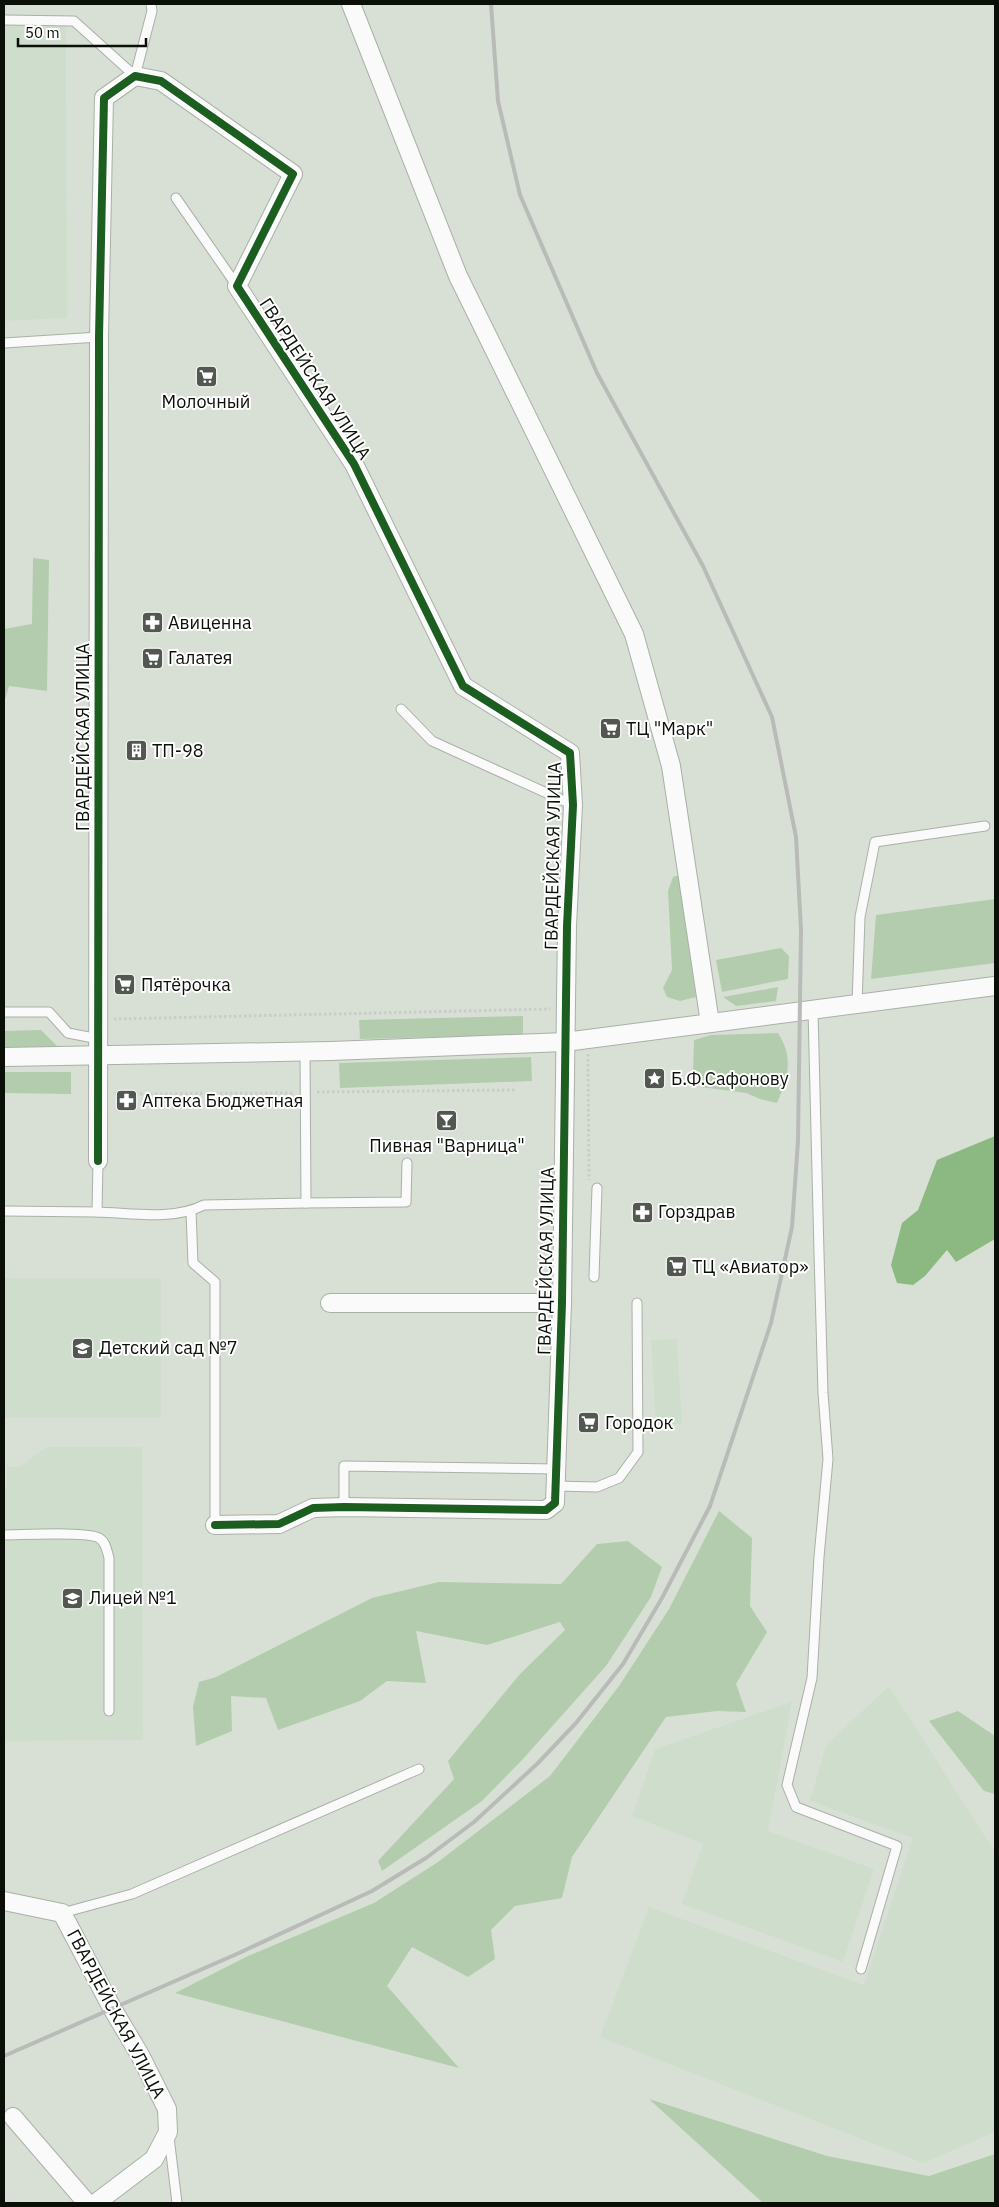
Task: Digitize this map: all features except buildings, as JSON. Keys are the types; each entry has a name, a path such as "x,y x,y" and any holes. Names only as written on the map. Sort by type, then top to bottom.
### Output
{"street":[{"path":"351,4 458,276 634,634 672,766 710,1023"},
{"name":"ГВАРДЕЙСКАЯ УЛИЦА","path":"98,1161 99,337 104,98 135,76 161,81 293,174 237,286 354,464 463,686 570,753 573,805 565,1042 562,1303 555,1503 546,1510 312,1508 279,1524 215,1525"},
{"path":"4,1057 99,1047 305,1051 565,1042 995,986"},
{"path":"330,1303 562,1303"},
{"name":"ГВАРДЕЙСКАЯ УЛИЦА","path":"4,1901 62,1913 167,2109 168,2132"},
{"path":"13,2117 87,2203"},
{"path":"96,2203 154,2159 168,2132"}],"lane":[{"path":"4,27 4,20 74,21 135,76 152,11 152,4"},
{"path":"176,198 237,286"},
{"path":"4,343 99,337"},
{"path":"401,709 432,740 573,805"},
{"path":"857,1005 860,917 875,842 985,826"},
{"path":"813,1010 819,1263 828,1459 812,1678 787,1785 796,1807 897,1846 861,1970"},
{"path":"4,1012 49,1012 68,1033 99,1047"},
{"path":"305,1051 306,1203"},
{"path":"97,1212 98,1161"},
{"path":"4,1211 174,1214 192,1211 204,1205 406,1202 407,1163"},
{"path":"593,1188 594,1278"},
{"path":"192,1211 193,1263 215,1282 215,1525"},
{"path":"344,1507 344,1466 556,1477 597,1487 619,1478 638,1452 638,1303"},
{"path":"4,1535 84,1535 99,1538 106,1546 109,1558 110,1711"},
{"path":"62,1913 132,1894 419,1769"},
{"path":"168,2132 177,2203"}],"path":[{"path":"98,1020 566,1008"},
{"path":"588,1040 593,1188"},
{"path":"99,1094 516,1090"}],"shaded area":[{"path":"4,14 66,16 67,318 4,321"},
{"path":"33,558 49,560 47,691 9,686 4,703 4,629 32,624"},
{"path":"679,875 696,997 680,1001 667,997 663,988 672,970 668,891 673,877"},
{"path":"995,899 995,963 871,979 876,915"},
{"path":"781,948 789,956 788,979 722,992 716,960"},
{"path":"778,987 776,1001 736,1006 723,997"},
{"path":"523,1016 523,1035 360,1039 359,1020"},
{"path":"41,1030 60,1049 4,1050 4,1031"},
{"path":"778,1033 786,1051 788,1068 777,1103 746,1093 701,1087 693,1072 694,1040 711,1035"},
{"path":"531,1057 532,1081 340,1088 339,1063"},
{"path":"4,1072 71,1072 71,1094 4,1093"},
{"path":"995,1136 995,1239 956,1262 947,1250 925,1276 913,1285 897,1283 891,1265 902,1223 918,1210 937,1160"},
{"name":"Детский сад №7","path":"4,1278 161,1278 161,1418 4,1418"},
{"path":"677,1339 682,1424 656,1425 651,1340"},
{"name":"Лицей №1","path":"46,1447 142,1447 143,1740 4,1741 4,1487 7,1487 7,1467 20,1467"},
{"path":"719,1511 752,1538 750,1606 767,1632 736,1684 746,1712 717,1711 666,1717 572,1857 562,1898 515,1906 491,1930 495,1959 468,1977 412,1947 387,1986 459,2068 175,1993 248,1956 374,1903 438,1862 550,1776 619,1686 669,1609"},
{"path":"628,1541 662,1567 651,1597 606,1666 523,1759 482,1801 382,1871 378,1861 454,1779 448,1761 520,1674 565,1630 560,1622 487,1645 416,1631 426,1683 387,1681 360,1701 278,1730 266,1698 231,1696 232,1731 196,1746 193,1707 199,1682 216,1677 372,1598 439,1582 561,1584 597,1544"},
{"path":"889,1686 995,1852 995,2132 923,2163 600,2037 649,1907 864,1985 913,1838 810,1801 826,1745"},
{"path":"792,1702 768,1831 874,1869 843,1962 682,1904 703,1844 632,1816 655,1749"},
{"path":"958,1711 995,1736 995,1794 984,1791 929,1721"},
{"path":"649,2099 827,2156 929,2176 995,2154 995,2203 763,2203"}],"railway":[{"path":"4,2056 239,1953 372,1891 426,1858 474,1822 537,1764 576,1723 623,1664 662,1598 710,1506 771,1323 792,1227 798,1141 801,930 796,837 772,717 703,566 597,373 520,195 498,101 491,4"}],"cycle path":[{"path":"98,1161 99,337 104,98 135,76 161,81 293,174 237,286 354,464 463,686 570,753 573,805 567,926 562,1303 555,1503 546,1510 313,1508 279,1524 215,1525"}],"place":[{"name":"Молочный","path":"206,377"},
{"name":"Авиценна","path":"152,623"},
{"name":"Галатея","path":"152,658"},
{"name":"ТЦ \"Марк\"","path":"610,729"},
{"name":"ТП-98","path":"136,751"},
{"name":"Пятёрочка","path":"125,985"},
{"name":"Б.Ф.Сафонову","path":"655,1079"},
{"name":"Аптека Бюджетная","path":"126,1101"},
{"name":"Пивная \"Варница\"","path":"447,1121"},
{"name":"Горздрав","path":"642,1212"},
{"name":"ТЦ «Авиатор»","path":"676,1267"},
{"name":"Детский сад №7","path":"83,1348"},
{"name":"Городок","path":"589,1423"},
{"name":"Лицей №1","path":"73,1598"}]}
